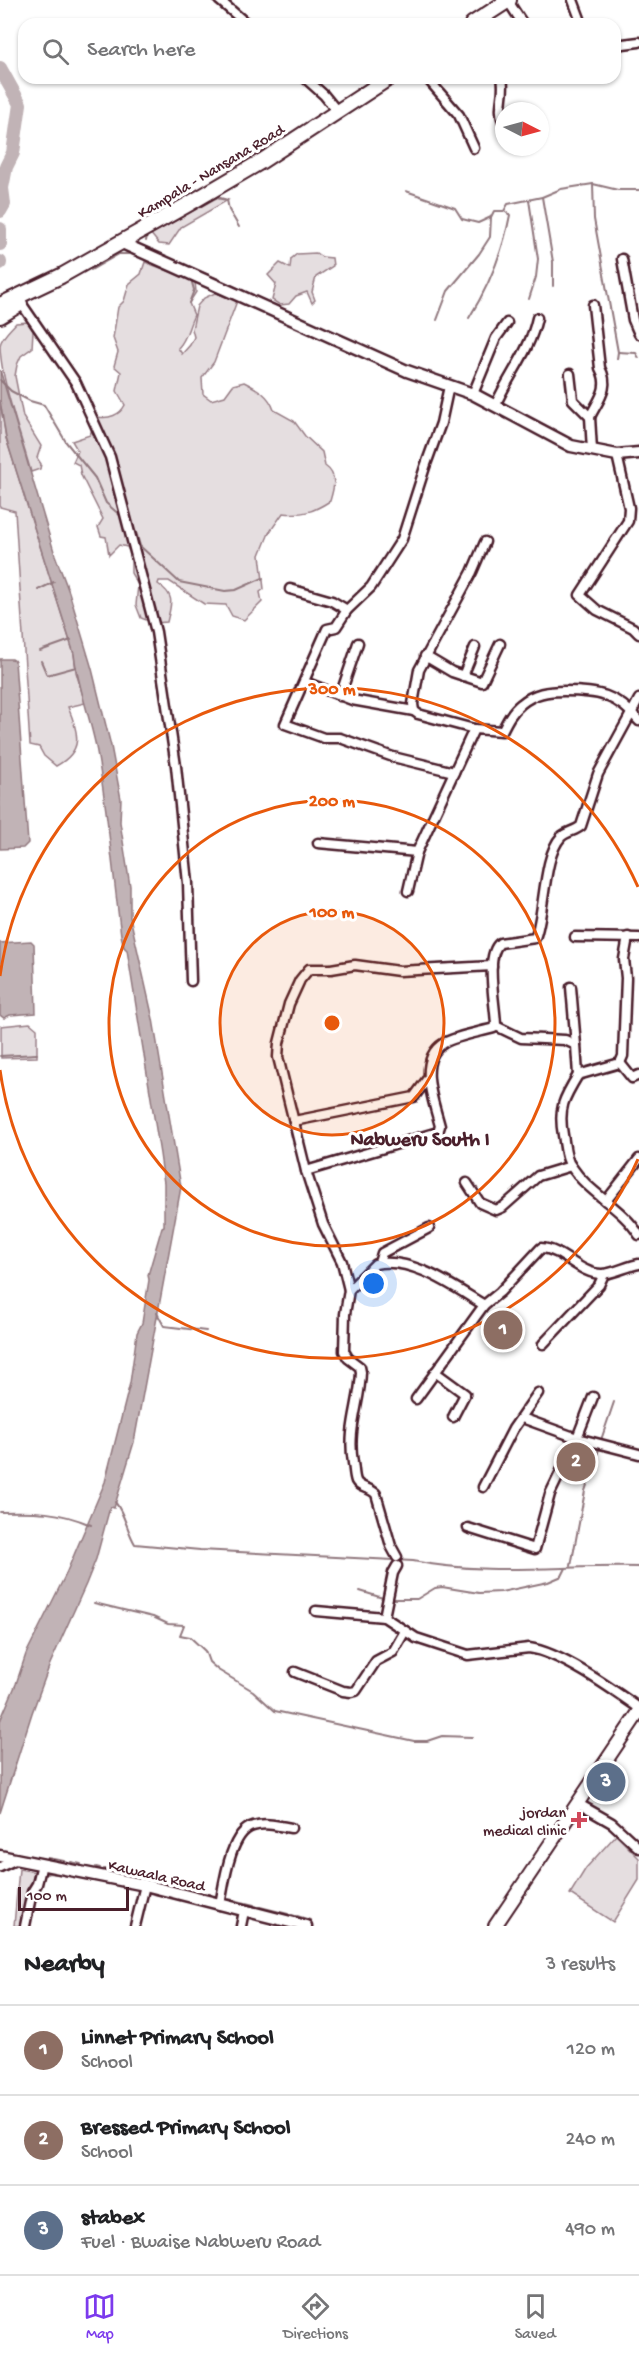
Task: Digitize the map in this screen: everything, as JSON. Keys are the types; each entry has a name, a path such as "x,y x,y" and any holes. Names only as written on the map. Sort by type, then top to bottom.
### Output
{"main road":[{"path":"481,18 508,0"},
{"name":"Kampala - Nansana Road","path":"45,284 122,243 261,161 379,84"},
{"path":"0,316 45,284"},
{"path":"0,305 45,284"},
{"path":"495,1926 639,1712"}],"street":[{"path":"219,0 240,18"},
{"path":"508,0 519,18"},
{"path":"573,0 578,18"},
{"path":"621,44 639,42"},
{"path":"311,84 337,111"},
{"path":"432,84 459,115 474,148"},
{"path":"502,102 504,84"},
{"path":"122,243 407,371 473,394 571,446 617,455 639,453"},
{"path":"622,259 633,320 639,334"},
{"path":"21,303 76,383 110,457 156,632 176,766 188,883 191,981"},
{"path":"592,450 590,417 603,397 604,386 593,305"},
{"path":"495,406 504,385 524,356 537,318"},
{"path":"473,394 496,338 507,323"},
{"path":"570,374 573,400 590,417"},
{"path":"449,386 441,423 424,467 406,531 371,587 347,610 336,627 327,629 285,724 324,738 340,738 393,757 454,772"},
{"path":"617,455 629,508 628,521 580,595 597,610 633,628 639,634"},
{"path":"414,711 416,684 425,656 450,615 485,542"},
{"path":"290,589 332,601 347,610"},
{"path":"340,696 358,644"},
{"path":"425,656 462,676 482,682 500,644"},
{"path":"462,676 475,647"},
{"path":"305,682 340,696 414,711 474,729 502,730 510,715 520,704 538,693 551,690 586,690 603,694 631,710 639,721"},
{"path":"496,1026 493,1010 492,966 495,947 500,943 535,938 555,847 565,834 581,826 598,774 639,699"},
{"path":"408,891 417,852 474,729"},
{"path":"318,843 417,852"},
{"path":"575,937 639,938"},
{"path":"620,1063 623,1056 626,978 624,958 628,937"},
{"path":"384,1617 397,1562 376,1494 372,1490 361,1487 354,1473 350,1440 361,1372 360,1367 344,1352 345,1314 349,1290 342,1262 322,1224 306,1171 281,1073 278,1057 279,1043 289,1004 306,971 355,966 399,971 492,966"},
{"path":"571,987 578,1075 563,1100 560,1113 567,1157 571,1166 606,1201 631,1221 639,1235"},
{"path":"496,1026 520,1038 565,1041 576,1045"},
{"path":"306,1171 438,1132 440,1126 428,1078 430,1065 436,1052 443,1044 496,1026"},
{"path":"578,1075 620,1063"},
{"path":"620,1063 632,1078 639,1075"},
{"path":"294,1120 414,1097 428,1078"},
{"path":"606,1201 639,1159"},
{"path":"467,1183 480,1203 496,1210 503,1207 538,1176 571,1166"},
{"path":"379,1263 382,1253 429,1228"},
{"path":"416,1400 484,1305 500,1292 541,1248 554,1252 588,1271 604,1274 639,1264"},
{"path":"349,1290 371,1267 379,1263 414,1268 447,1283 484,1305"},
{"path":"543,1344 599,1285 604,1274"},
{"path":"435,1372 465,1395 453,1417"},
{"path":"483,1487 513,1429 538,1393"},
{"path":"468,1528 535,1549 550,1494 577,1438 592,1397"},
{"path":"522,1418 577,1438 639,1454"},
{"path":"316,1611 384,1617 416,1638 468,1656 529,1648 538,1650 588,1675 639,1712"},
{"path":"295,1672 342,1691 356,1691 376,1661 393,1652 405,1631"},
{"path":"578,1803 612,1823 639,1848"},
{"path":"220,1905 227,1870 238,1836 252,1826 263,1824 291,1828"},
{"name":"Kawaala Road","path":"0,1856 145,1885 306,1926"},
{"path":"0,1867 17,1859"},
{"path":"25,1926 32,1892 37,1884 42,1864"},
{"path":"135,1926 145,1885"},
{"path":"241,1926 244,1911"}],"shaded area":[{"path":"215,196 228,200 181,227 169,245 159,244 150,233"},
{"path":"316,253 322,257 332,258 333,266 316,277 312,292 315,300 312,303 307,292 296,296 289,304 280,305 272,300 276,284 268,275 280,263 290,268 291,259 297,254"},
{"path":"145,262 195,281 196,292 189,303 194,315 178,348 182,354 194,337 192,329 197,306 204,298 215,293 237,301 214,362 202,378 203,394 211,400 225,396 233,385 244,382 258,390 266,396 274,410 294,421 305,436 322,452 325,466 332,473 334,487 330,501 308,512 283,513 269,533 260,555 264,589 260,592 262,602 244,620 232,616 226,605 204,604 169,581 159,581 158,584 168,592 171,601 167,622 154,623 141,618 136,605 138,585 131,573 131,555 127,547 119,545 109,555 106,537 101,536 98,527 103,519 81,475 79,465 73,462 78,451 72,441 90,435 92,429 89,422 98,417 114,416 125,405 117,391 121,372 114,366 118,352 113,338 118,307 124,301 129,284 141,274"},
{"path":"28,322 33,331 32,348 21,356 15,376 23,417 41,446 37,458 41,464 40,469 31,472 7,391 0,345 16,323"},
{"path":"0,370 55,555 69,592 92,669 111,746 121,799 120,822 130,886 130,917 153,1019 181,1187 134,1442 114,1508 111,1507 109,1511 96,1559 50,1664 0,1813 0,1721 26,1654 65,1576 105,1482 130,1383 137,1333 142,1323 148,1275 164,1226 164,1183 127,950 121,935 97,752 78,679 74,654 6,438 0,400"},
{"path":"0,400 6,438 74,654 76,672 85,703 68,707 75,725 77,741 71,754 56,766 44,756 39,747 30,745 15,511 0,507"},
{"path":"0,659 15,661 28,843 23,848 0,849"},
{"path":"31,941 34,944 36,1013 10,1015 4,1018 0,1015 0,943"},
{"path":"30,1023 37,1029 37,1057 1,1058 1,1026"},
{"path":"616,1835 639,1858 639,1880 613,1922 570,1894 586,1868"},
{"path":"19,1869 36,1872 23,1926 14,1926"}],"waterway":[{"path":"0,68 20,104 13,153 6,167 2,188 4,204 0,211"},
{"path":"593,184 594,219 618,352 617,359"},
{"path":"406,191 455,208 462,219 478,223 491,217 494,211 504,211 508,204 542,197 561,189 593,184 618,190 639,190"},
{"path":"542,197 553,262 553,286"},
{"path":"146,241 147,236 216,198 227,200 229,210 239,227"},
{"path":"529,200 538,259 536,277 529,299"},
{"path":"469,318 489,281 499,255 510,215 504,211"},
{"path":"437,320 448,291 490,237 491,217"},
{"path":"0,229 0,244"},
{"path":"91,270 119,254 134,254 145,259"},
{"path":"153,263 170,270"},
{"path":"199,271 290,312"},
{"path":"189,303 194,290 191,279"},
{"path":"618,352 636,353 639,358"},
{"path":"0,380 11,391 44,405 66,442 95,478 106,503 122,517"},
{"path":"132,528 136,532 140,546 179,582 225,591 236,590 263,578"},
{"path":"38,590 54,582"},
{"path":"40,651 71,640"},
{"path":"41,661 47,675 76,667"},
{"path":"0,1056 37,1054"},
{"path":"157,1313 164,1326 206,1331"},
{"path":"601,1440 614,1402"},
{"path":"571,1566 585,1491 600,1446"},
{"path":"115,1502 135,1544 200,1550 413,1561 469,1568 639,1567"},
{"path":"0,1512 46,1513 68,1517 91,1525"},
{"path":"391,1599 417,1599 435,1588 442,1587 479,1593 501,1592 548,1582 562,1576 566,1568"},
{"path":"360,1591 386,1599"},
{"path":"94,1603 153,1617 168,1624 184,1625 180,1635 190,1637 205,1651 209,1662 218,1670 253,1691 275,1711 414,1741 427,1741 442,1736 472,1737"},
{"path":"47,1858 64,1861"},
{"path":"71,1862 81,1864"},
{"path":"96,1867 100,1868"},
{"path":"104,1869 111,1870"},
{"path":"115,1871 148,1879"},
{"path":"43,1875 50,1873 82,1878"},
{"path":"158,1882 163,1883"},
{"path":"168,1884 173,1885"},
{"path":"119,1885 140,1890"},
{"path":"147,1892 196,1903"},
{"path":"200,1892 209,1894"},
{"path":"229,1899 254,1905"},
{"path":"260,1907 288,1914"},
{"path":"297,1916 310,1920"}],"place":[{"name":"Linnet Primary School","path":"503,1330"},
{"name":"Bressed Primary School","path":"576,1462"},
{"name":"stabex","path":"606,1782"},
{"name":"jordan medical clinic","path":"579,1820"}],"district":[{"name":"Nabweru South I","path":"420,1138"}]}
